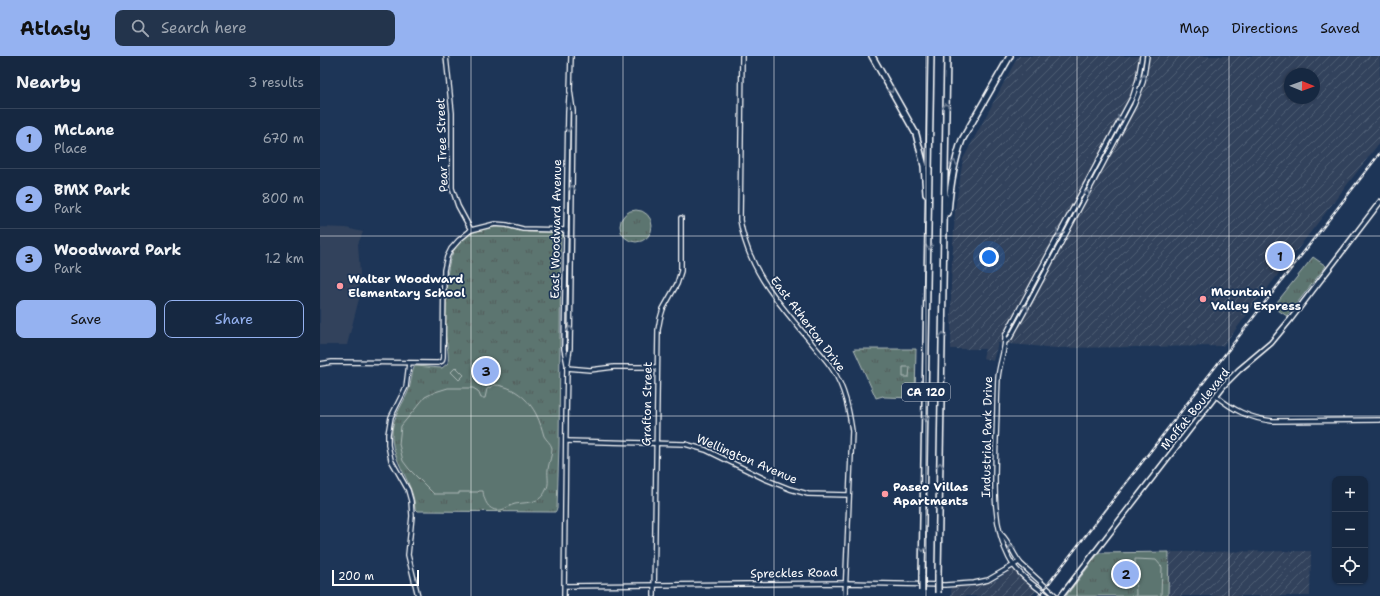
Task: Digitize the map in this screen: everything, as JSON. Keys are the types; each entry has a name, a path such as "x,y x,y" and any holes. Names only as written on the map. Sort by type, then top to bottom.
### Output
{"highway":[{"path":"872,56 916,134 924,166 926,196 929,208"},
{"name":"CA 120","path":"922,593 931,56"},
{"name":"CA 120","path":"938,594 947,56"},
{"path":"944,230 956,154 969,127 1010,56"}],"main road":[{"name":"Moffat Boulevard","path":"1061,596 1216,396 1239,370 1271,343 1380,202"}],"street":[{"name":"Pear Tree Street","path":"446,56 452,113 452,188 458,206 471,230"},
{"name":"East Woodward Avenue","path":"567,368 564,349 568,112 571,56"},
{"name":"East Atherton Drive","path":"742,56 740,220 743,236 753,262 767,288 833,370 842,387 849,409 852,431 845,596"},
{"name":"Industrial Park Drive","path":"1048,596 1014,566 1002,541 995,510 999,365 1006,341 1005,336 1133,96 1138,80 1142,56"},
{"name":"Industrial Park Drive","path":"1006,341 1010,338 1138,98 1143,82 1147,56"},
{"name":"East Woodward Avenue","path":"564,596 567,368 570,348 573,111 570,90"},
{"path":"1106,145 1111,148"},
{"path":"1095,168 1099,170"},
{"name":"Grafton Street","path":"654,596 657,368 660,319 663,309 677,284 681,271 681,218"},
{"path":"320,364 438,363 442,359 445,263 454,246 471,230 495,224 523,229 566,230"},
{"path":"409,363 409,373 406,387 394,411 390,424 388,445 391,460 409,495 412,516 408,555 418,596"},
{"path":"567,368 590,370 614,367 657,368"},
{"path":"1216,396 1235,410 1259,420 1380,420"},
{"name":"Wellington Avenue","path":"566,441 676,443 699,447 764,479 790,489 808,494 849,495"},
{"name":"Industrial Park Drive","path":"1001,534 1006,539 1019,562 1056,596"},
{"name":"Spreckles Road","path":"564,586 846,583 930,585 974,583 988,580 1019,562"}],"shaded area":[{"path":"1018,56 1380,56 1380,142 1223,346 1056,348 998,343 993,361 983,358 985,349 951,349 951,284 955,210 963,159"},
{"name":"Walter Woodward Elementary School","path":"320,227 346,228 363,232 358,244 360,273 359,299 347,345 320,345"},
{"path":"1311,551 1310,596 1168,596 1169,552"},
{"path":"1013,569 1036,591 1032,596 951,596 951,587 970,587 996,580"}],"green space":[{"path":"636,210 647,215 652,226 647,237 636,242 625,237 620,226 625,215"},
{"path":"487,227 503,227 528,232 560,232 563,235 561,238 559,445 557,509 555,512 417,511 415,509 410,488 393,447 392,437 394,421 408,392 415,366 442,368 448,363 445,326 448,267 451,257 456,247 463,239 473,232"},
{"path":"1313,257 1326,266 1287,316 1273,307"},
{"path":"854,349 916,349 915,398 883,396 876,398"},
{"path":"456,367 464,375 459,380 451,372"},
{"path":"903,367 910,367 909,377 903,377"},
{"path":"495,385 508,388 520,394 530,404 538,418 544,436 552,448 548,469 548,485 543,495 533,502 513,505 501,510 493,509 488,505 484,498 483,491 459,492 459,494 434,494 403,461 399,444 401,426 425,397 448,388 473,388 478,391 481,398 485,398 487,389"},
{"path":"1169,552 1168,596 1066,596 1099,553"},
{"path":"1135,559 1156,560 1162,567 1161,596 1136,596"}],"railway":[{"path":"1039,596 1380,153"}],"place":[{"name":"McLane","path":"1280,256"},
{"name":"Walter Woodward Elementary School","path":"340,286"},
{"name":"Mountain Valley Express","path":"1203,299"},
{"name":"Woodward Park","path":"486,371"},
{"name":"Paseo Villas Apartments","path":"885,494"},
{"name":"BMX Park","path":"1126,574"}]}
